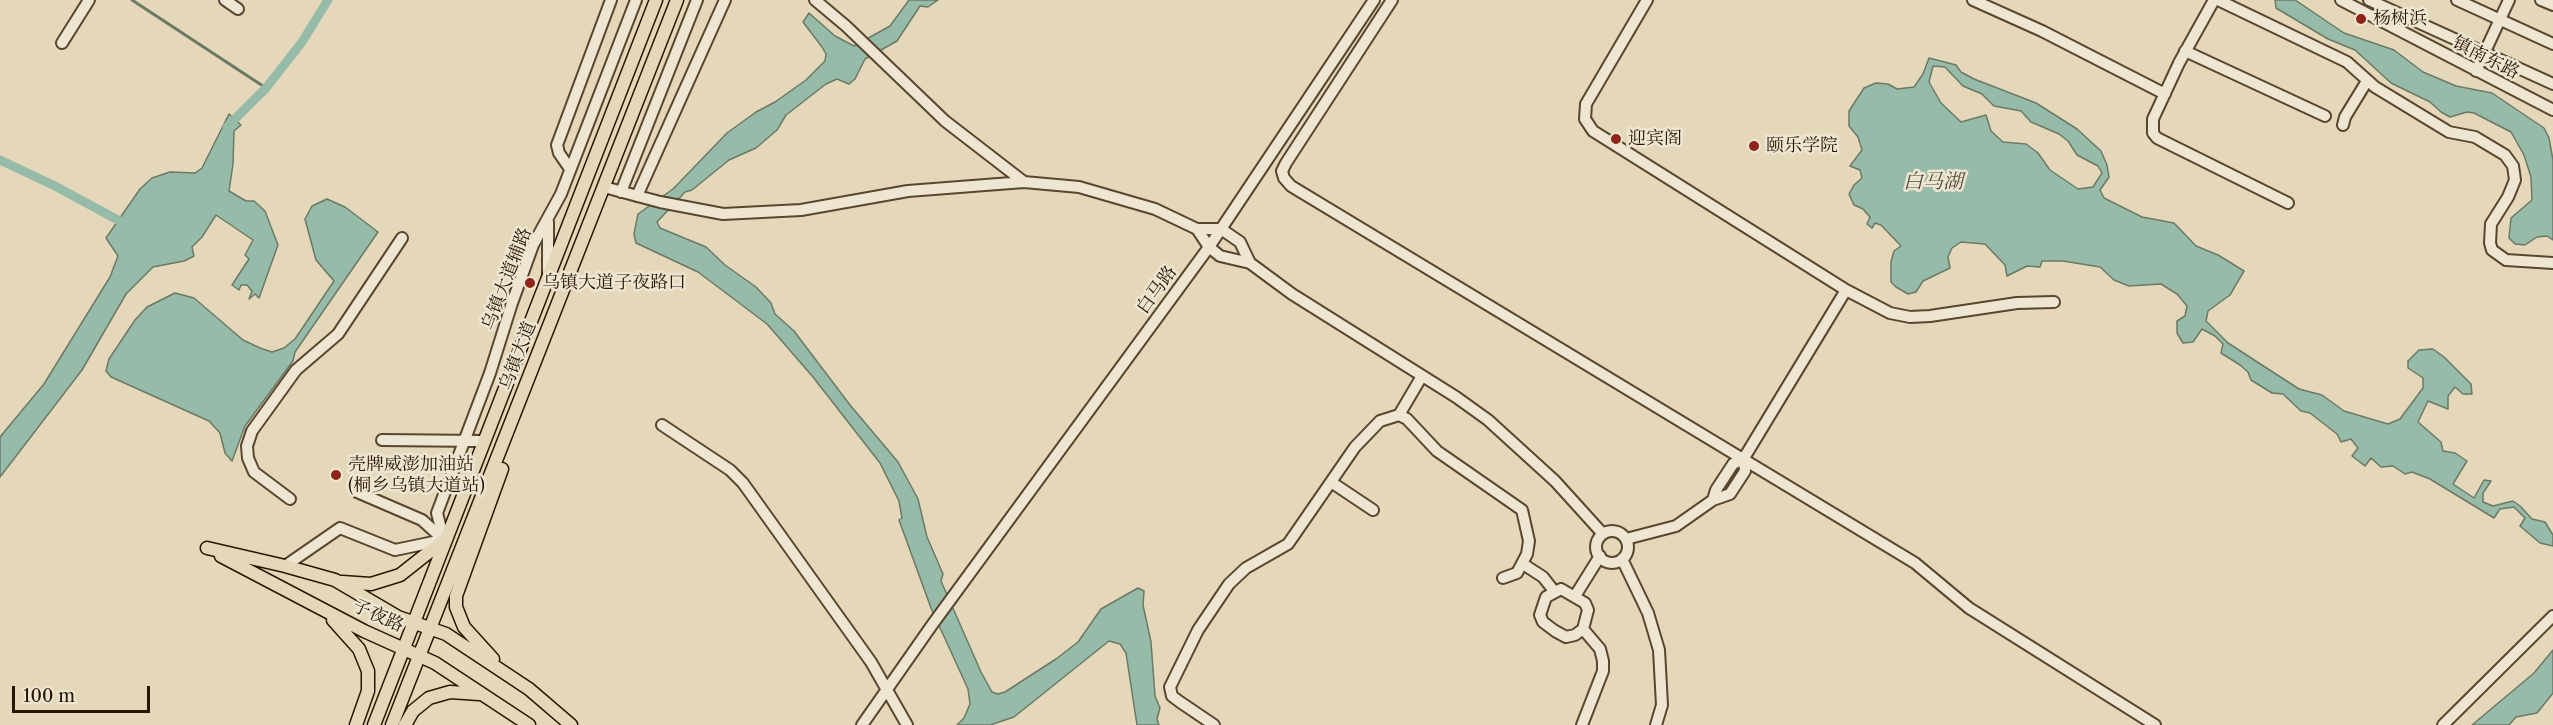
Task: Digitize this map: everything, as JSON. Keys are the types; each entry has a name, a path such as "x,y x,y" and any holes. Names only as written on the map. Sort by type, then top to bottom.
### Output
{"main road":[{"name":"乌镇大道","path":"374,725 412,622 656,0"},
{"name":"乌镇大道","path":"392,725 677,0"},
{"path":"501,395 520,402"},
{"path":"504,443 505,458 501,472 456,596 456,607 464,627 508,675"},
{"path":"335,580 370,584 384,581 411,568 444,540"},
{"name":"子夜路","path":"529,725 420,654 364,631 207,548 335,580 386,610 446,634 546,702 571,725"},
{"path":"324,610 359,649 368,671 368,691 356,725"},
{"path":"405,725 421,704 440,694 461,691 485,696"}],"street":[{"path":"62,43 89,0"},
{"path":"225,0 238,9"},
{"path":"570,169 559,153 557,145 610,0"},
{"name":"乌镇大道辅路","path":"444,540 437,513 533,245 548,222 636,0"},
{"path":"621,192 697,0"},
{"path":"638,197 725,0"},
{"path":"815,0 846,26 945,121 1024,182"},
{"name":"白马路","path":"862,725 932,625 1209,247 1374,0"},
{"path":"1392,0 1286,163 1282,171 1284,178 1291,186 1915,563 1969,608 2156,725"},
{"path":"1647,0 1586,104 1584,112 1587,126 1846,290 1890,313 1911,317 1947,315 2018,303 2054,302"},
{"path":"1973,0 2042,31 2165,94"},
{"path":"2288,202 2157,138 2151,127 2186,51 2216,0 2347,62 2367,81 2455,135 2475,137 2505,155 2513,166 2515,180 2508,197 2491,224 2492,249 2506,260 2553,262"},
{"name":"镇南东路","path":"2341,0 2553,110"},
{"path":"2369,0 2553,84"},
{"path":"2457,0 2553,44"},
{"path":"2476,71 2509,0"},
{"path":"2541,0 2553,5"},
{"path":"2186,51 2325,116"},
{"path":"2343,125 2345,117 2367,81"},
{"path":"604,187 680,207 723,213 801,210 908,191 1024,182 1079,187 1155,209 1197,229 1221,229 1240,242 1250,263"},
{"path":"548,222 548,277"},
{"path":"1197,229 1209,247 1220,256 1250,263 1292,294 1456,397 1514,442 1555,481 1603,534"},
{"path":"290,499 254,472 248,458 247,446 252,431 296,370 338,334 402,238"},
{"path":"1713,500 1716,490 1733,464 1744,458 1846,290"},
{"path":"1214,725 1172,696 1170,687 1172,678 1198,630 1228,584 1246,568 1288,544 1368,432 1380,422 1399,415 1422,376"},
{"path":"1399,415 1437,451 1522,510 1529,541 1523,564 1512,576 1503,578"},
{"path":"662,425 730,470 743,483 888,688 907,725"},
{"path":"382,440 483,441"},
{"path":"1626,539 1676,526 1713,500 1730,494 1744,471 1744,458"},
{"path":"1725,477 1736,484"},
{"path":"1331,482 1373,510"},
{"path":"357,492 423,520 444,540"},
{"path":"285,566 340,528 394,550 444,540"},
{"path":"1575,596 1600,556 1597,542 1603,534 1618,532 1626,539 1628,550 1622,559 1612,562 1600,556"},
{"path":"1622,559 1648,613 1659,650 1662,705 1656,725"},
{"path":"1523,564 1544,577 1554,591"},
{"path":"1561,589 1575,596 1584,603 1588,610 1582,629 1575,635 1566,637 1543,622 1540,607 1546,597 1554,591 1561,589"},
{"path":"2443,725 2553,616"},
{"path":"1582,629 1600,649 1603,661 1603,671 1582,725"}],"water":[{"path":"909,0 938,0 928,7 920,6 897,41 865,59 855,79 849,84 837,79 826,84 786,115 777,130 756,148 729,160 692,190 685,192 657,222 660,228 706,247 725,265 756,287 771,303 775,314 794,331 850,405 898,462 918,499 927,537 943,574 941,581 992,692 998,694 1005,692 1056,659 1078,642 1101,609 1138,588 1144,591 1143,605 1151,642 1155,696 1160,708 1157,719 1159,725 1137,725 1126,653 1120,644 1109,641 1014,717 990,725 957,725 964,718 970,704 968,689 931,608 899,520 902,518 899,501 880,463 813,377 767,324 698,272 636,243 634,234 638,214 673,189 727,133 806,80 825,61 826,54 803,22 809,13 835,36 854,46 890,26"},
{"path":"2275,0 2295,0 2344,33 2394,50 2423,72 2456,86 2492,93 2544,128 2549,138 2553,160 2553,240 2547,236 2537,237 2525,245 2515,244 2509,238 2511,218 2532,200 2531,177 2524,155 2511,132 2474,113 2467,112 2450,117 2441,112 2430,102 2391,83 2355,50 2328,39 2276,8"},
{"name":"白马湖","path":"1929,58 1956,65 1961,72 1974,79 2036,103 2077,129 2101,151 2107,165 2109,177 2100,190 2104,198 2142,217 2174,223 2196,246 2218,255 2244,271 2230,295 2208,311 2206,321 2228,343 2299,389 2322,395 2344,411 2388,424 2400,419 2423,388 2423,378 2408,368 2408,361 2419,350 2433,349 2444,357 2471,384 2472,394 2463,394 2455,387 2448,396 2448,409 2428,401 2418,422 2441,442 2443,451 2455,453 2467,461 2453,484 2474,498 2484,480 2491,481 2483,493 2483,502 2493,506 2513,501 2532,519 2545,522 2553,535 2553,546 2540,543 2520,526 2525,518 2514,507 2500,509 2494,518 2430,479 2412,472 2405,474 2393,466 2381,467 2371,458 2365,466 2352,456 2358,448 2351,439 2341,442 2337,434 2310,413 2301,411 2283,394 2272,393 2251,380 2248,372 2221,353 2223,344 2215,336 2202,329 2193,342 2183,343 2177,333 2177,321 2185,316 2187,306 2177,294 2161,284 2129,286 2114,280 2100,267 2063,261 2042,261 2040,267 2027,266 2007,276 2005,265 1985,244 1961,242 1952,248 1948,257 1950,268 1923,281 1916,292 1908,294 1896,287 1891,282 1891,262 1894,251 1901,246 1881,225 1875,223 1872,228 1867,224 1870,217 1863,209 1854,205 1849,194 1862,178 1860,170 1850,166 1862,150 1858,137 1849,126 1849,111 1864,88 1876,83 1888,84 1897,89 1914,87 1923,74","holes":["1933,66 1945,67 1963,86 1982,94 1994,106 2021,111 2031,122 2059,134 2068,141 2077,155 2098,166 2102,173 2093,187 2078,189 2050,170 2038,153 2026,144 2003,142 1991,131 1986,115 1961,122 1941,103 1929,82"]},
{"path":"229,114 241,125 234,131 229,191 246,201 254,201 265,211 278,245 259,298 255,294 249,299 252,291 247,285 241,285 239,290 232,285 249,259 245,255 253,240 216,215 202,237 192,247 194,256 184,261 153,267 126,294 82,370 0,477 0,437 44,384 110,277 118,256 106,238 140,189 152,178 170,172 195,173 202,168"},
{"path":"327,199 345,207 378,232 295,352 293,361 245,426 232,461 225,453 220,433 209,421 111,377 106,371 109,359 135,320 147,307 175,293 194,298 243,340 272,352 284,348 295,339 334,281 316,260 305,219 312,206"},
{"path":"2553,650 2553,693 2537,713 2516,717 2509,725 2472,725 2534,673"}],"waterway":[{"path":"132,0 266,88"},
{"path":"227,127 266,88 302,42 328,0"},
{"path":"0,160 55,186 129,226"}],"place":[{"name":"杨树浜","path":"2361,19"},
{"name":"迎宾阁","path":"1616,139"},
{"name":"颐乐学院","path":"1754,146"},
{"name":"乌镇大道子夜路口","path":"530,283"},
{"name":"壳牌威澎加油站 (桐乡乌镇大道站)","path":"336,475"}]}
